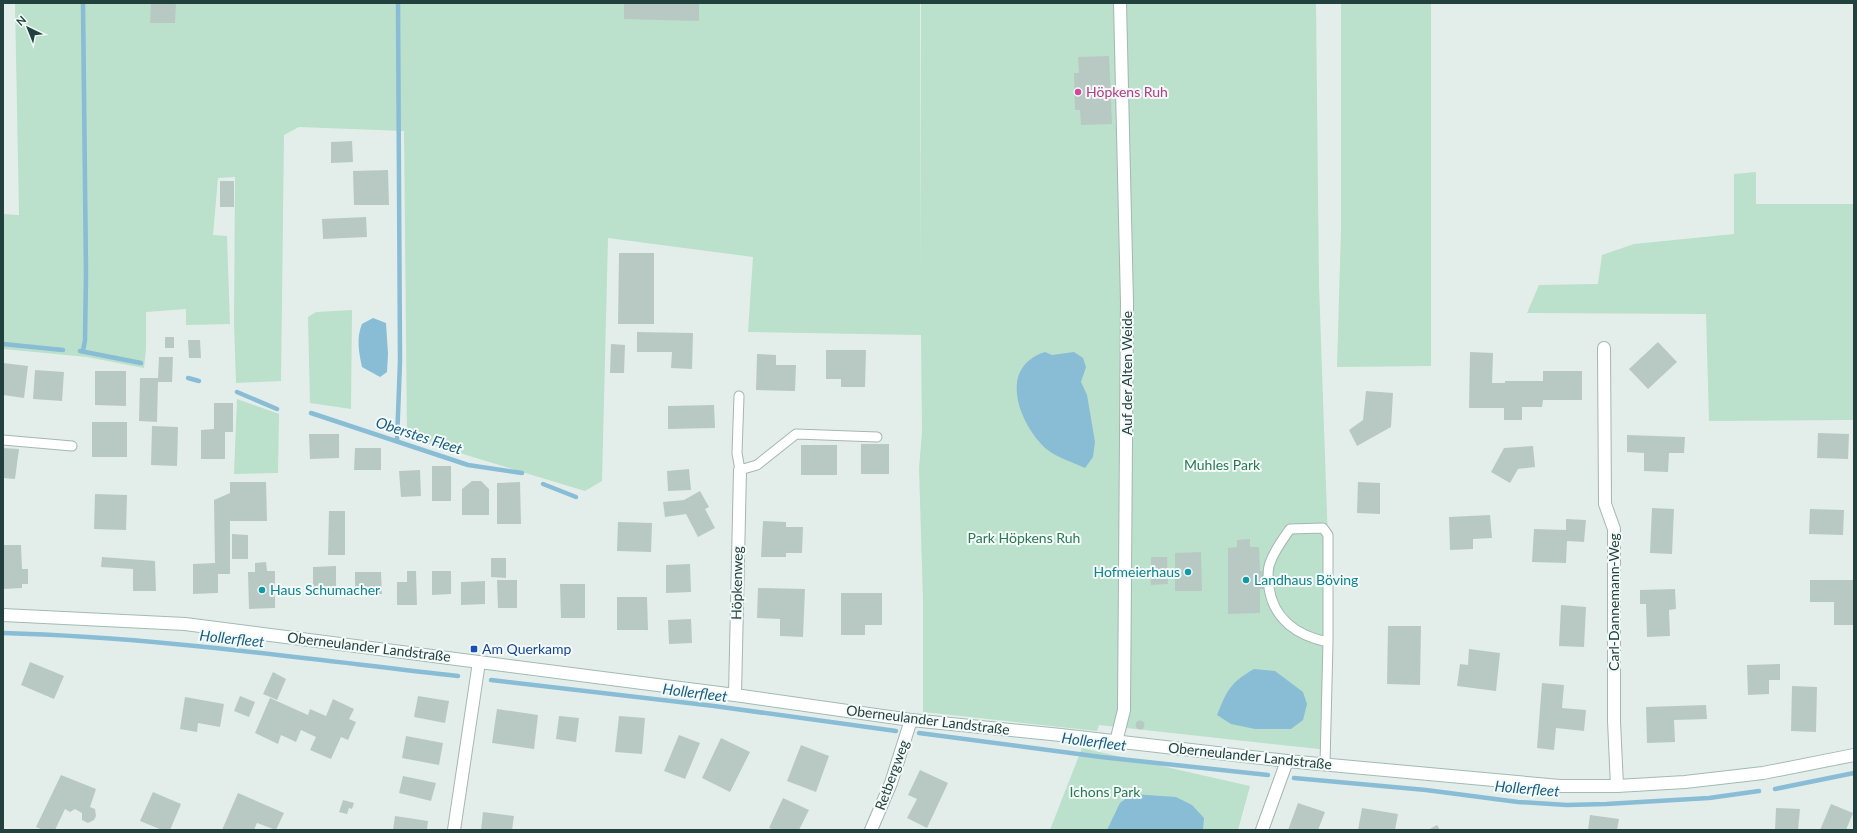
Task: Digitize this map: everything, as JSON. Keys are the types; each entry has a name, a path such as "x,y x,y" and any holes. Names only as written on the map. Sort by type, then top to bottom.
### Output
{"street":[{"name":"Auf der Alten Weide","path":"1116,742 1124,710 1128,339 1120,3"},
{"name":"Carl-Dannemann-Weg","path":"1604,348 1605,504 1614,529 1614,721 1617,786"},
{"name":"Höpkenweg","path":"735,695 740,470"},
{"name":"Oberneulander Landstraße","path":"3,615 185,624 735,695 911,720 1061,735 1287,761 1546,784 1617,786 1685,782 1763,773 1854,755"},
{"path":"454,830 479,662"},
{"name":"Retbergweg","path":"871,830 891,783 911,720"},
{"path":"1262,830 1287,761"}],"lane":[{"path":"739,396 737,453 740,470 757,465 796,434 877,437"},
{"path":"3,440 72,446"},
{"path":"1325,764 1328,642 1328,535 1323,528 1290,529 1282,540 1269,564 1268,580 1271,601 1281,617 1298,632 1328,642"}],"green space":[{"path":"15,3 920,3 921,280 921,3 1316,3 1319,284 1330,600 1328,750 1099,725 1097,731 923,712 923,600 919,468 922,432 921,335 748,332 753,257 608,238 602,481 585,491 407,437 404,131 299,127 284,135 281,381 236,383 234,323 235,177 218,178 213,235 227,236 230,324 186,325 186,309 146,312 146,349 144,368 87,357 3,349 3,214 19,215"},
{"path":"1341,3 1431,3 1431,366 1337,367 1341,229"},
{"path":"1756,172 1756,204 1854,204 1854,420 1709,421 1706,314 1527,313 1539,285 1598,284 1602,255 1634,244 1734,234 1734,174"},
{"path":"352,310 351,409 310,403 308,317 316,312"},
{"path":"237,399 279,414 278,473 234,474"},
{"name":"Ichons Park","path":"1082,748 1250,786 1238,830 1050,830"}],"water":[{"path":"373,318 386,323 388,354 387,372 380,377 362,367 359,351 359,335 362,324"},
{"path":"1045,352 1052,355 1074,352 1083,358 1086,367 1081,382 1087,395 1095,442 1093,457 1085,468 1048,451 1035,436 1020,409 1017,395 1017,382 1021,370 1030,359"},
{"path":"1254,669 1275,671 1303,692 1307,704 1303,720 1291,729 1255,729 1231,724 1217,715 1227,693 1234,683"},
{"path":"1132,794 1176,797 1192,805 1204,818 1203,830 1107,830 1120,803"}],"building":[{"path":"151,3 176,3 175,23 150,23"},
{"path":"624,3 699,3 699,21 624,19"},
{"path":"1109,56 1112,124 1081,125 1080,110 1075,110 1074,73 1079,73 1078,57"},
{"path":"352,141 353,162 331,163 331,142"},
{"path":"388,170 389,205 354,205 353,171"},
{"path":"220,181 234,181 234,207 220,207"},
{"path":"366,217 367,237 323,239 322,219"},
{"path":"619,253 654,253 654,324 618,324"},
{"path":"637,332 693,333 692,369 671,368 672,352 637,352"},
{"path":"165,337 174,337 174,348 165,348"},
{"path":"188,340 200,340 201,358 189,358"},
{"path":"1658,342 1677,362 1648,389 1629,369"},
{"path":"611,344 625,345 624,373 610,373"},
{"path":"826,350 866,350 865,387 841,387 841,379 826,379"},
{"path":"1470,352 1493,353 1492,383 1505,383 1505,381 1543,381 1543,371 1582,371 1582,400 1543,400 1542,407 1522,407 1522,420 1504,420 1504,408 1469,408"},
{"path":"757,354 776,355 776,365 796,365 795,391 756,390"},
{"path":"159,357 173,357 172,382 158,382 157,422 139,421 140,378 158,378"},
{"path":"3,363 28,366 24,398 3,395"},
{"path":"35,370 64,372 62,401 33,399"},
{"path":"95,371 126,371 126,406 95,405"},
{"path":"1366,391 1393,393 1391,427 1357,446 1349,430 1363,420"},
{"path":"214,403 233,403 233,432 225,432 225,459 201,459 201,430 214,429"},
{"path":"714,405 715,428 668,429 668,406"},
{"path":"92,422 127,422 127,457 92,457"},
{"path":"152,426 178,427 177,466 151,465"},
{"path":"1818,433 1849,434 1848,459 1817,458"},
{"path":"309,434 339,434 339,458 310,459"},
{"path":"1627,435 1685,437 1684,453 1669,453 1668,472 1644,471 1644,453 1627,452"},
{"path":"861,444 889,444 889,474 861,474"},
{"path":"801,445 837,445 837,475 801,475"},
{"path":"1533,446 1535,467 1518,469 1510,483 1491,472 1504,448"},
{"path":"3,448 19,449 15,479 3,478"},
{"path":"355,448 381,448 381,470 354,470"},
{"path":"432,466 451,466 451,501 432,501"},
{"path":"689,469 691,490 668,491 667,471"},
{"path":"420,470 421,496 401,497 399,471"},
{"path":"472,481 481,481 489,489 489,515 462,515 462,489"},
{"path":"230,482 266,482 267,521 230,521 230,574 218,574 218,593 193,594 193,564 215,563 214,500 230,493"},
{"path":"520,482 521,524 497,524 497,483"},
{"path":"1358,482 1380,483 1380,514 1357,513"},
{"path":"700,491 709,507 705,509 715,528 698,537 686,514 665,517 663,502 684,500"},
{"path":"95,494 127,495 126,530 94,529"},
{"path":"1652,508 1674,509 1672,554 1650,553"},
{"path":"1810,509 1844,510 1843,535 1809,534"},
{"path":"329,511 345,511 345,555 328,555"},
{"path":"1490,515 1492,538 1473,539 1473,549 1450,550 1449,517"},
{"path":"1566,519 1586,520 1584,542 1567,541 1566,563 1532,562 1534,529 1566,530"},
{"path":"763,521 786,522 786,527 803,527 802,553 786,553 786,557 761,557"},
{"path":"618,522 652,523 651,552 617,551"},
{"path":"232,534 248,535 248,559 232,559"},
{"name":"Landhaus Böving","path":"1250,539 1250,547 1259,547 1260,571 1264,571 1264,589 1260,589 1260,613 1228,614 1228,548 1237,547 1237,540"},
{"path":"3,545 21,545 22,569 28,569 28,584 22,584 22,588 3,589"},
{"name":"Hofmeierhaus","path":"1201,552 1202,591 1175,591 1175,553"},
{"path":"102,557 155,561 156,591 133,591 133,569 101,567"},
{"path":"1151,557 1167,557 1168,584 1151,585"},
{"path":"491,558 506,558 506,578 491,577"},
{"name":"Haus Schumacher","path":"266,562 267,571 275,571 275,608 249,609 248,572 255,572 255,563"},
{"path":"690,564 691,592 666,593 666,565"},
{"path":"336,566 336,594 313,594 313,567"},
{"path":"407,571 416,571 417,605 397,605 397,582 407,582"},
{"path":"432,571 451,571 451,594 432,595"},
{"path":"355,572 381,572 382,594 355,594"},
{"path":"497,580 517,580 517,608 498,608"},
{"path":"1810,580 1854,580 1854,625 1834,625 1834,602 1810,602"},
{"path":"485,581 485,604 461,605 461,582"},
{"path":"560,584 585,584 585,618 561,618"},
{"path":"758,588 805,589 803,637 780,636 780,619 757,618"},
{"path":"1675,589 1676,609 1669,610 1670,636 1647,637 1646,604 1640,604 1640,590"},
{"path":"841,593 882,593 882,625 865,625 865,635 841,635"},
{"path":"617,597 647,597 648,630 617,630"},
{"path":"1561,605 1586,607 1584,647 1559,646"},
{"path":"691,619 692,643 669,644 668,620"},
{"path":"1388,626 1421,626 1420,685 1387,684"},
{"path":"1469,649 1500,653 1496,691 1457,686 1460,664 1468,665"},
{"path":"30,662 64,676 54,699 21,685"},
{"path":"1780,664 1780,680 1769,680 1769,694 1748,695 1747,665"},
{"path":"273,672 286,679 277,700 263,694"},
{"path":"1542,683 1564,685 1562,708 1586,710 1584,731 1556,728 1554,750 1537,748"},
{"path":"1792,686 1817,687 1816,732 1791,731"},
{"path":"240,696 255,702 249,717 234,711"},
{"path":"418,696 449,701 445,723 414,717"},
{"path":"185,697 224,704 220,727 198,723 197,732 180,729"},
{"path":"270,698 308,715 310,709 326,716 333,699 354,709 349,719 356,722 348,740 341,737 331,759 310,750 316,737 301,730 296,742 281,735 278,744 255,733"},
{"path":"1706,705 1707,719 1674,720 1675,742 1647,743 1646,707"},
{"path":"497,709 538,715 534,749 492,743"},
{"path":"559,716 579,718 576,742 556,739"},
{"path":"619,716 645,718 642,754 615,752"},
{"path":"1138,721 1142,721 1144,725 1142,729 1138,729 1136,727 1136,723"},
{"path":"679,735 700,743 685,779 664,771"},
{"path":"406,736 443,743 439,765 402,758"},
{"path":"721,738 750,752 730,792 702,778"},
{"path":"801,745 829,756 816,792 787,781"},
{"path":"920,770 948,783 927,828 907,818 917,799 908,795"},
{"path":"61,775 96,789 90,807 95,809 96,816 94,820 88,823 82,820 82,813 75,809 70,812 65,809 55,830 43,830 36,827"},
{"path":"403,776 436,783 431,801 399,793"},
{"path":"153,792 181,804 170,830 162,830 140,821"},
{"path":"238,793 284,813 276,830 257,823 254,830 222,830"},
{"path":"783,798 809,810 799,830 774,830 769,828"},
{"path":"343,800 354,803 352,809 349,808 347,814 339,812"},
{"path":"1298,803 1325,812 1318,830 1288,830"},
{"path":"1831,804 1853,813 1846,830 1820,830"},
{"path":"1362,808 1398,814 1395,830 1358,830"},
{"path":"1776,808 1800,809 1798,830 1775,830"},
{"path":"483,812 514,816 512,830 481,830"},
{"path":"1590,815 1619,819 1617,830 1588,830"},
{"path":"395,816 428,821 427,830 393,830"},
{"path":"1437,825 1440,830 1428,830"}],"waterway":[{"path":"83,3 86,273 85,340 83,351"},
{"path":"397,441 400,361 398,3"},
{"name":"Oberstes Fleet","path":"3,344 63,350"},
{"name":"Oberstes Fleet","path":"80,351 141,363"},
{"name":"Oberstes Fleet","path":"188,378 199,381"},
{"name":"Oberstes Fleet","path":"237,392 277,409"},
{"name":"Oberstes Fleet","path":"311,413 468,465 522,473"},
{"name":"Oberstes Fleet","path":"543,484 576,497"},
{"name":"Hollerfleet","path":"3,633 60,635 174,644 458,676"},
{"name":"Hollerfleet","path":"491,680 714,706 896,731"},
{"name":"Hollerfleet","path":"919,733 1101,757 1268,775"},
{"name":"Hollerfleet","path":"1775,789 1854,773"},
{"name":"Hollerfleet","path":"1294,778 1426,790 1518,802 1567,805 1709,798 1759,791"}],"place":[{"name":"Höpkens Ruh","path":"1078,92"},
{"name":"Hofmeierhaus","path":"1188,572"},
{"name":"Landhaus Böving","path":"1246,580"},
{"name":"Haus Schumacher","path":"262,590"},
{"name":"Am Querkamp","path":"474,649"}],"park label":[{"name":"Muhles Park","path":"1222,465"},
{"name":"Park Höpkens Ruh","path":"1024,538"}]}
